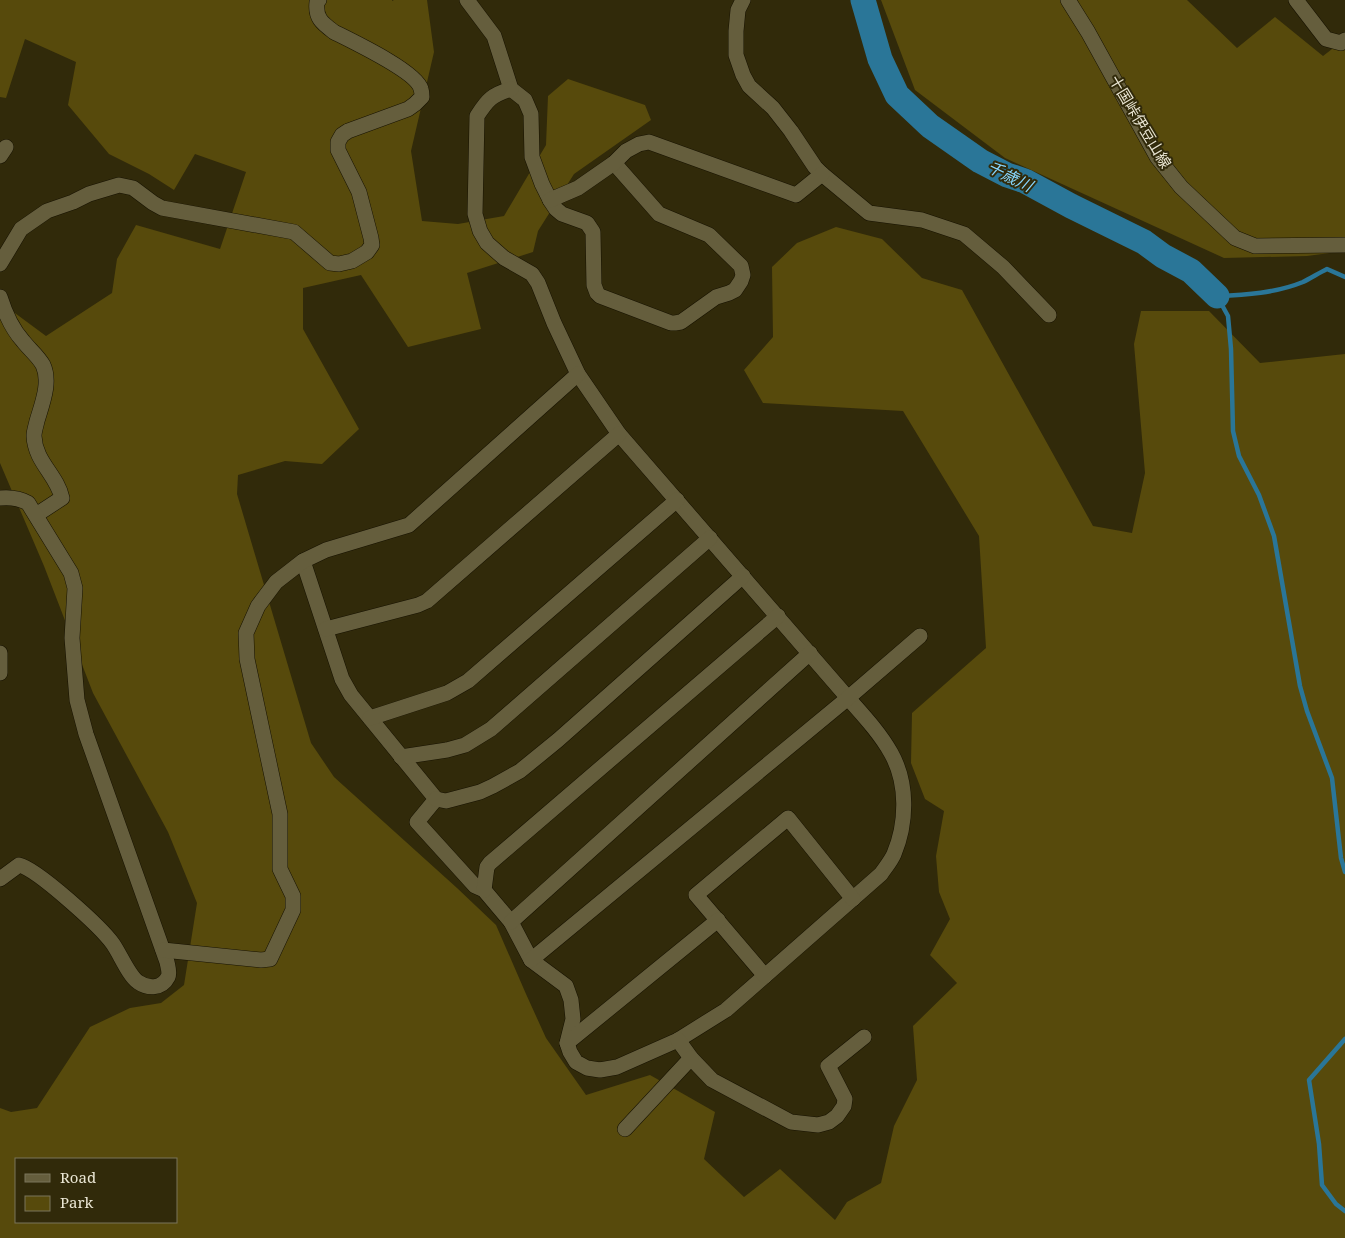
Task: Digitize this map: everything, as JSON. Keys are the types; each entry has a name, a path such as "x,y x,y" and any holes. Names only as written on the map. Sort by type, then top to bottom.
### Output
{"street":[{"path":"0,264 21,229 46,211 73,202 89,194 119,185 134,188 162,208 294,232 330,263 339,264 352,261 367,252 372,245 371,238 358,192 338,150 338,142 342,135 348,131 408,109 422,97 422,88 414,78 399,67 334,32 320,19 316,10 317,2 320,0"},
{"path":"467,0 494,36 511,89 525,100 531,114 532,157 550,200 562,214 587,224 593,232 594,285 597,293 600,296 675,323 681,322 716,297 729,293 739,286 742,275 736,260 705,233 659,214 614,163"},
{"name":"十国峠伊豆山線","path":"1068,0 1088,32 1157,157 1182,187 1235,238 1255,246 1345,245"},
{"path":"1296,0 1326,40 1341,43 1345,40"},
{"path":"737,3 736,55 743,76 749,86 773,108 822,174 869,213 922,220 964,234 1004,267 1049,315"},
{"path":"436,799 417,822 475,886 484,890 511,922 532,960 566,986 571,1000 573,1019 567,1043 570,1052 576,1062 587,1068 600,1070 617,1067 678,1040 726,1010 881,874 893,856 899,838 904,810 902,779 891,753 874,728 619,434 578,374 538,283 532,274 504,258 487,243 480,231 475,214 477,116 484,105 496,94 511,89"},
{"path":"550,200 578,188 614,163 626,152 639,144 649,142 796,195 822,174"},
{"path":"0,297 15,330 22,341 38,357 43,366 46,380 45,396 34,433 35,446 38,456 61,491 62,498 36,516"},
{"path":"167,951 261,960 270,959 293,910 293,896 280,869 280,814 247,659 246,633 258,606 276,582 304,562 326,550 409,525 578,374"},
{"path":"326,630 418,605 426,601 619,434"},
{"path":"0,498 22,499 28,503 71,574 75,588 72,638 77,700 86,734 167,951 169,976 158,987 140,984 100,929 35,872 25,866 19,866 0,879"},
{"path":"370,718 448,693 468,682 677,500"},
{"path":"401,757 447,750 465,745 492,729 710,538"},
{"path":"304,562 342,678 351,695 436,799 446,801 480,792 520,771 558,740 743,576"},
{"path":"484,890 487,867 490,863 778,616"},
{"path":"532,960 920,636"},
{"path":"0,653 0,673"},
{"path":"511,922 810,653"},
{"path":"765,976 696,895 788,818 853,899"},
{"path":"567,1043 718,920"},
{"path":"678,1040 691,1058 718,1084 791,1122 818,1125 829,1122 837,1116 844,1106 845,1099 828,1066 864,1037"},
{"path":"625,1129 691,1058"}],"green space":[{"path":"0,0 427,0 434,52 411,151 422,221 458,224 504,216 546,145 548,96 568,79 645,105 651,120 574,174 538,231 533,252 467,273 481,329 408,347 361,275 303,288 303,329 359,429 322,464 285,461 238,475 237,494 311,743 334,777 496,925 546,1038 586,1095 650,1075 715,1112 704,1159 744,1197 780,1169 835,1220 847,1202 881,1183 894,1126 917,1080 913,1026 957,983 930,955 950,919 939,892 936,856 944,811 925,799 911,763 912,713 986,648 979,536 903,411 763,403 744,370 773,337 772,267 797,243 836,227 882,239 922,278 962,290 1093,526 1132,533 1145,473 1134,344 1141,311 1209,311 1260,363 1345,354 1345,1238 0,1238 0,1108 11,1112 37,1108 90,1027 130,1008 161,1003 184,985 197,903 168,832 93,693 44,566 0,463 0,302 46,336 112,293 117,259 136,225 220,249 246,172 195,154 174,190 149,174 109,154 68,105 76,62 25,39 6,98 0,97"},
{"path":"881,0 1187,0 1237,48 1275,17 1323,56 1345,39 1345,251 1307,256 1224,258 1005,158 915,90"}],"waterway":[{"name":"千歳川","path":"863,0 880,59 897,95 930,126 980,161 1007,175 1025,181 1144,242 1163,256 1191,271 1217,296"},
{"path":"1345,277 1327,269 1303,282 1282,289 1250,294 1217,296 1228,316 1231,349 1233,431 1239,456 1259,495 1274,536 1300,686 1307,711 1332,778 1341,858 1345,872"},
{"path":"1345,1039 1309,1080 1319,1144 1322,1185 1336,1204 1345,1211"}]}
